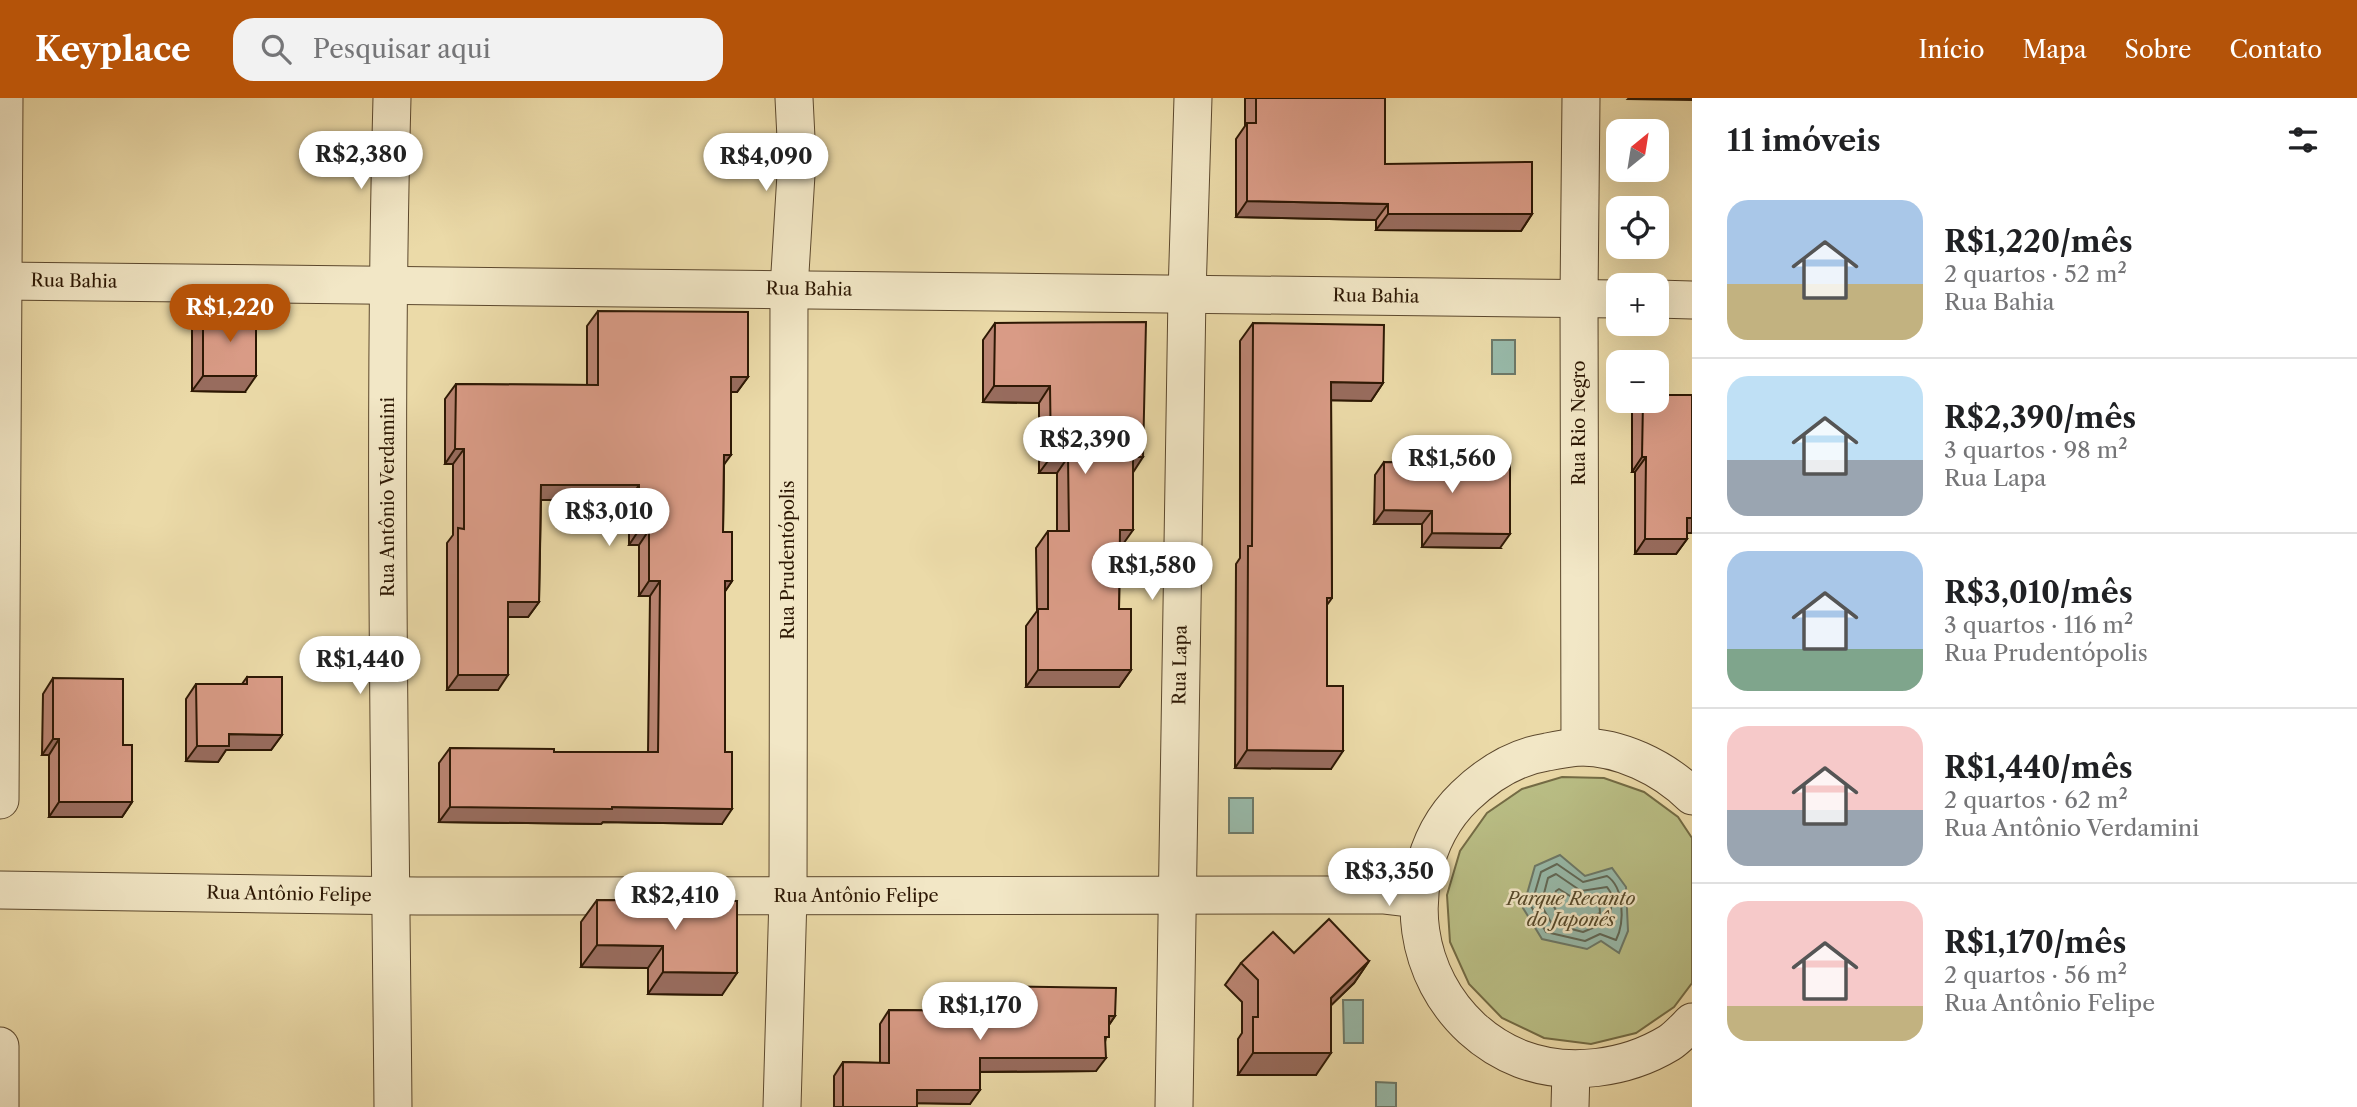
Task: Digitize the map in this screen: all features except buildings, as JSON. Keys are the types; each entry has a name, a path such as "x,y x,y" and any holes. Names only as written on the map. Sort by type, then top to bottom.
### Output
{"street":[{"path":"0,800 4,98"},
{"name":"Rua Antônio Verdamini","path":"392,98 387,285 393,1107"},
{"name":"Rua Prudentópolis","path":"782,1107 788,896 789,289 797,158 794,98"},
{"name":"Rua Lapa","path":"1174,1107 1186,294 1193,98"},
{"name":"Rua Rio Negro","path":"1580,747 1581,98"},
{"name":"Rua Bahia","path":"2,281 1606,299"},
{"path":"1669,299 1692,300"},
{"path":"1692,796 1675,779 1630,755 1580,747 1531,754 1488,775 1452,809 1428,851 1417,899 1422,949 1443,996 1477,1034 1521,1059 1571,1070 1623,1064 1670,1042 1692,1022"},
{"name":"Rua Antônio Felipe","path":"0,890 391,896 1383,895 1417,899"},
{"path":"0,1046 0,1107"},
{"path":"1570,1107 1571,1070"}],"green space":[{"name":"Parque Recanto do Japonês","path":"1562,777 1604,778 1644,792 1678,817 1692,838 1692,983 1674,1007 1636,1033 1591,1044 1544,1038 1502,1018 1469,984 1450,942 1447,895 1460,851 1487,813 1522,789"}],"water":[{"path":"1492,340 1515,340 1515,374 1492,374"},
{"path":"1229,798 1253,798 1253,833 1229,833"},
{"path":"1560,855 1585,876 1612,868 1626,887 1628,931 1619,953 1601,941 1587,949 1542,939 1523,908 1535,866"},
{"path":"1343,1000 1363,1000 1363,1043 1344,1043"},
{"path":"1376,1082 1396,1083 1396,1107 1376,1107"}]}
